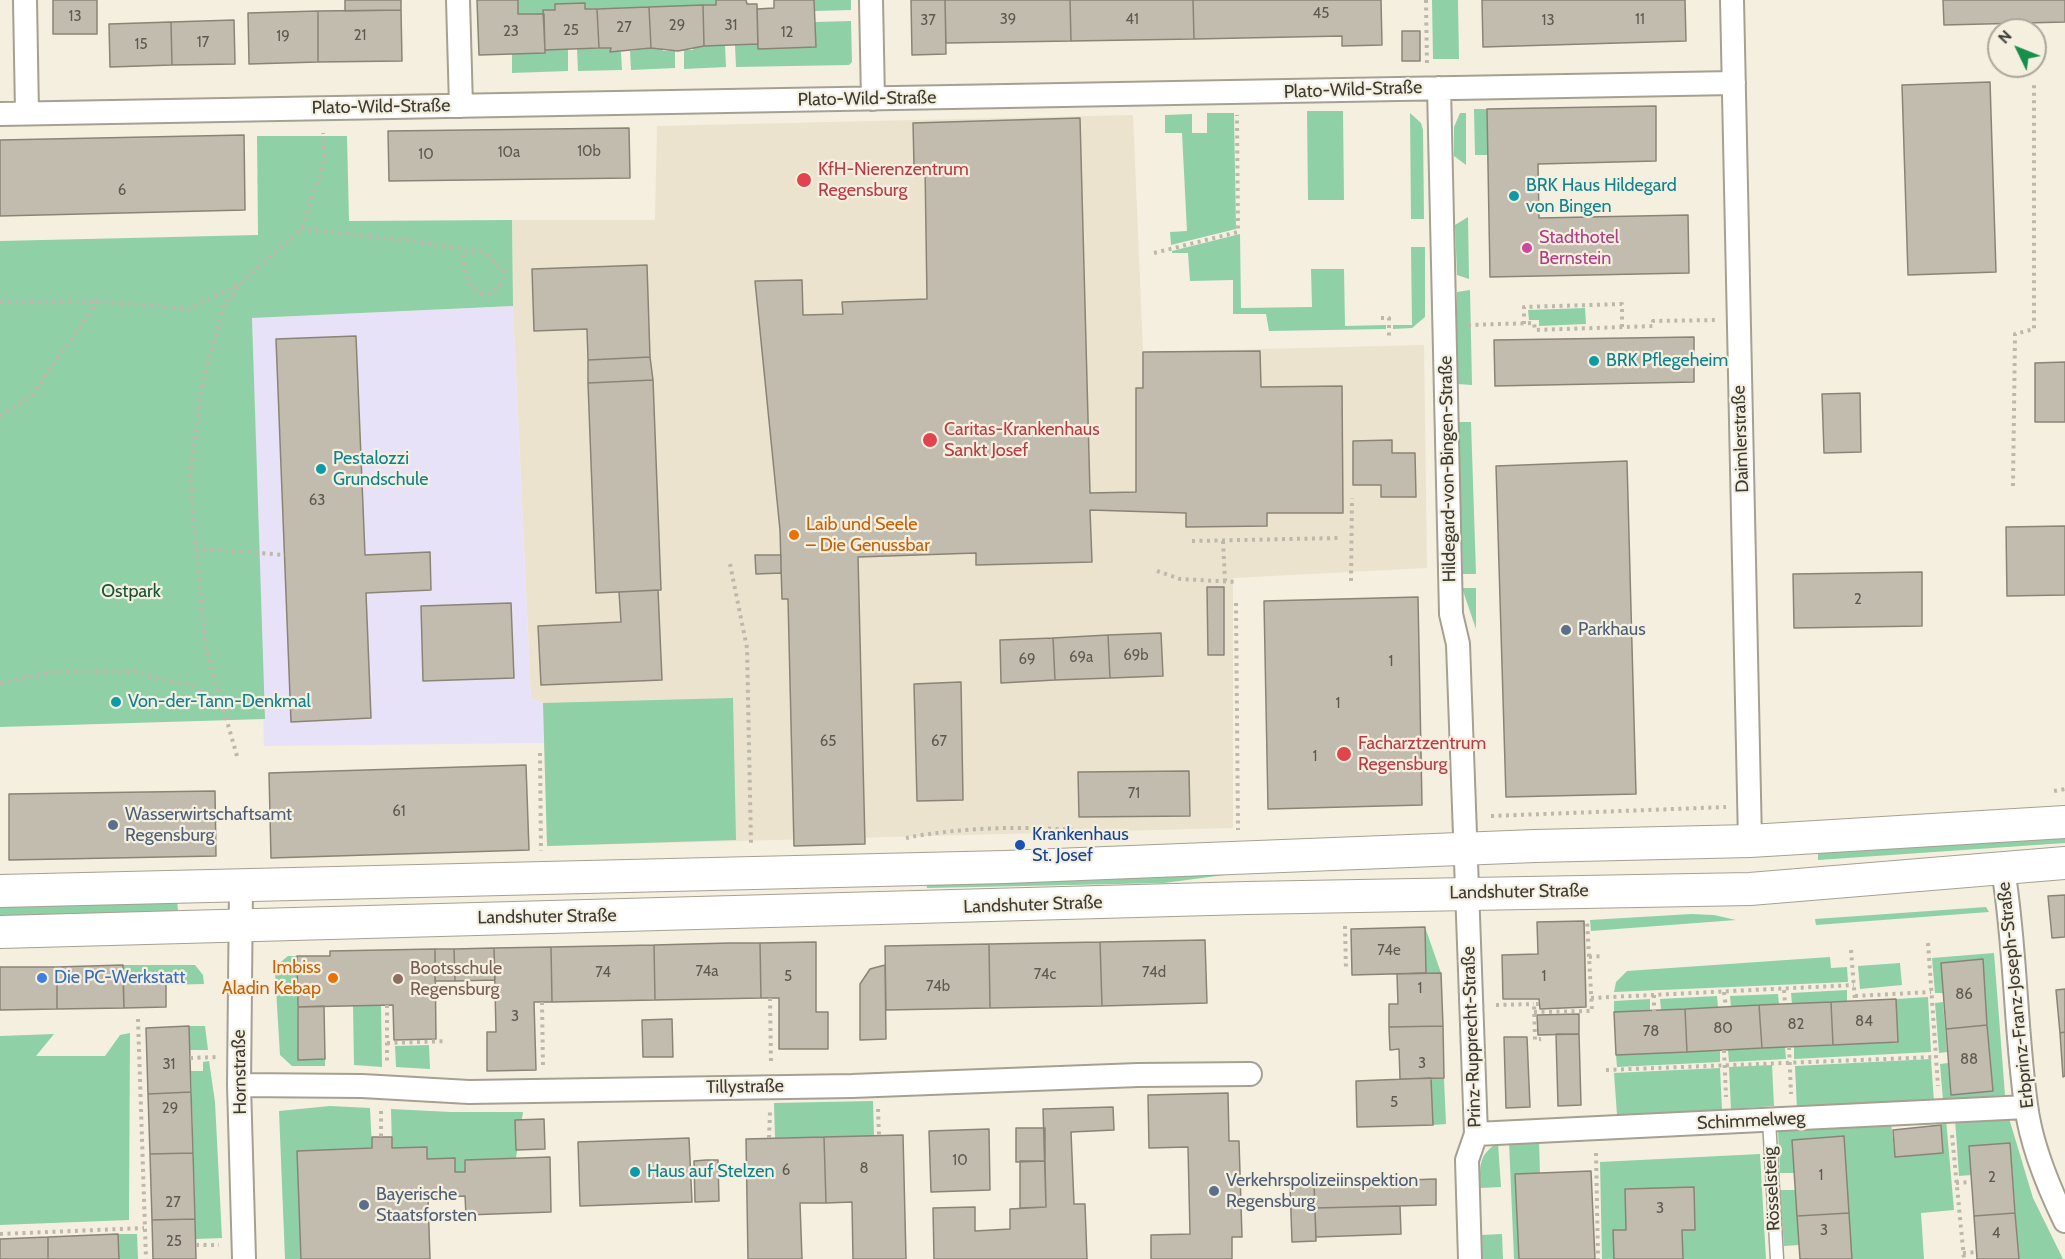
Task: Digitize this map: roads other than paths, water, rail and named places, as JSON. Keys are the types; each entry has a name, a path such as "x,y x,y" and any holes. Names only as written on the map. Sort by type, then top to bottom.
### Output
{"main road":[{"path":"0,891 1005,867 1464,849 1750,841 2065,822"},
{"name":"Landshuter Straße","path":"0,932 1466,893 1750,889 2065,863"}],"street":[{"path":"25,0 27,113"},
{"path":"458,0 461,106"},
{"path":"871,0 873,99"},
{"name":"Daimlerstraße","path":"1732,0 1737,319 1750,841"},
{"name":"Plato-Wild-Straße","path":"0,114 1734,83"},
{"name":"Hildegard-von-Bingen-Straße","path":"1432,88 1451,614 1458,644 1464,849"},
{"name":"Prinz-Rupprecht-Straße","path":"1464,849 1476,1134 1467,1160 1470,1259"},
{"name":"Erbprinz-Franz-Joseph-Straße","path":"2003,869 2012,935 2026,1107 2059,1197 2065,1221"},
{"name":"Hornstraße","path":"240,885 239,1085 244,1259"},
{"name":"Tillystraße","path":"239,1085 362,1086 469,1092 852,1086 1138,1075 1250,1074"},
{"name":"Schimmelweg","path":"1476,1134 2026,1107"}],"lane":[{"name":"Rösselsteig","path":"1769,1120 1777,1259"}],"place":[{"name":"KfH-Nierenzentrum Regensburg","path":"804,180"},
{"name":"BRK Haus Hildegard von Bingen","path":"1514,196"},
{"name":"Stadthotel Bernstein","path":"1527,248"},
{"name":"BRK Pflegeheim","path":"1594,361"},
{"name":"Caritas-Krankenhaus Sankt Josef","path":"930,440"},
{"name":"Pestalozzi Grundschule","path":"321,469"},
{"name":"Laib und Seele – Die Genussbar","path":"794,535"},
{"name":"Parkhaus","path":"1566,630"},
{"name":"Von-der-Tann-Denkmal","path":"116,702"},
{"name":"Facharztzentrum Regensburg","path":"1344,754"},
{"name":"Wasserwirtschaftsamt Regensburg","path":"113,825"},
{"name":"Krankenhaus St. Josef","path":"1020,845"},
{"name":"Die PC-Werkstatt","path":"42,978"},
{"name":"Imbiss Aladin Kebap","path":"333,978"},
{"name":"Bootsschule Regensburg","path":"398,979"},
{"name":"Haus auf Stelzen","path":"635,1172"},
{"name":"Verkehrspolizeiinspektion Regensburg","path":"1214,1191"},
{"name":"Bayerische Staatsforsten","path":"364,1205"}],"park label":[{"name":"Ostpark","path":"131,592"}]}
